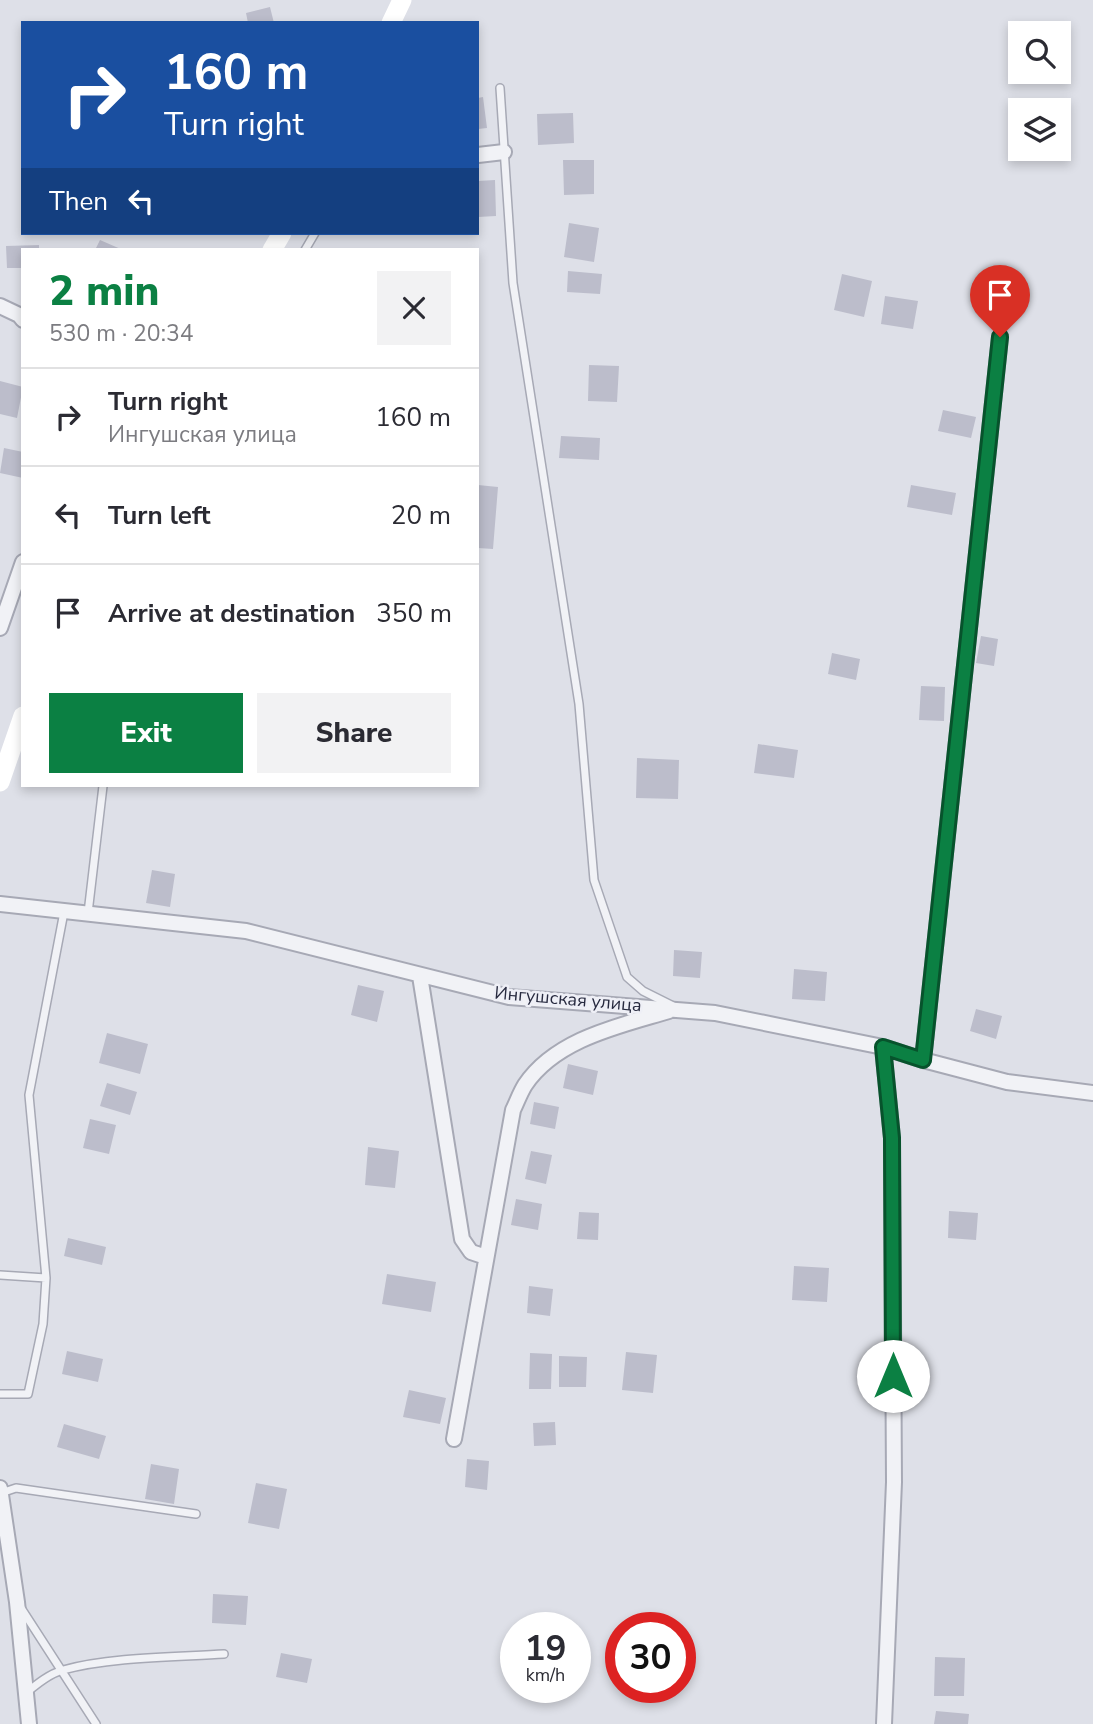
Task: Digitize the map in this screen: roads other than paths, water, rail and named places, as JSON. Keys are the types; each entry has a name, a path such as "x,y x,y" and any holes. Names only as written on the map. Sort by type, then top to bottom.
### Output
{"main road":[{"path":"392,21 402,0"},
{"path":"0,782 21,722"}],"street":[{"path":"479,155 504,152"},
{"path":"0,306 21,318"},
{"path":"923,1060 1000,337"},
{"path":"0,628 21,568"},
{"name":"Ингушская улица","path":"0,904 246,931 509,997 715,1013 883,1047 1007,1082 1093,1093"},
{"path":"420,976 462,1239 471,1252 486,1257"},
{"path":"454,1438 513,1110 523,1087 553,1057 576,1043 607,1030 678,1009"},
{"path":"883,1047 892,1138 894,1468 884,1724"},
{"path":"1,1490 29,1724"}],"lane":[{"path":"500,88 513,283 579,704 594,880 627,977 643,991 678,1009"},
{"path":"88,914 103,787"},
{"path":"0,1394 28,1394 43,1324 46,1278 29,1095 64,911"},
{"path":"0,1275 46,1278"},
{"path":"1,1490 16,1489 196,1514"},
{"path":"16,1602 96,1724"},
{"path":"26,1693 42,1680 62,1671 117,1662 224,1654"}]}
